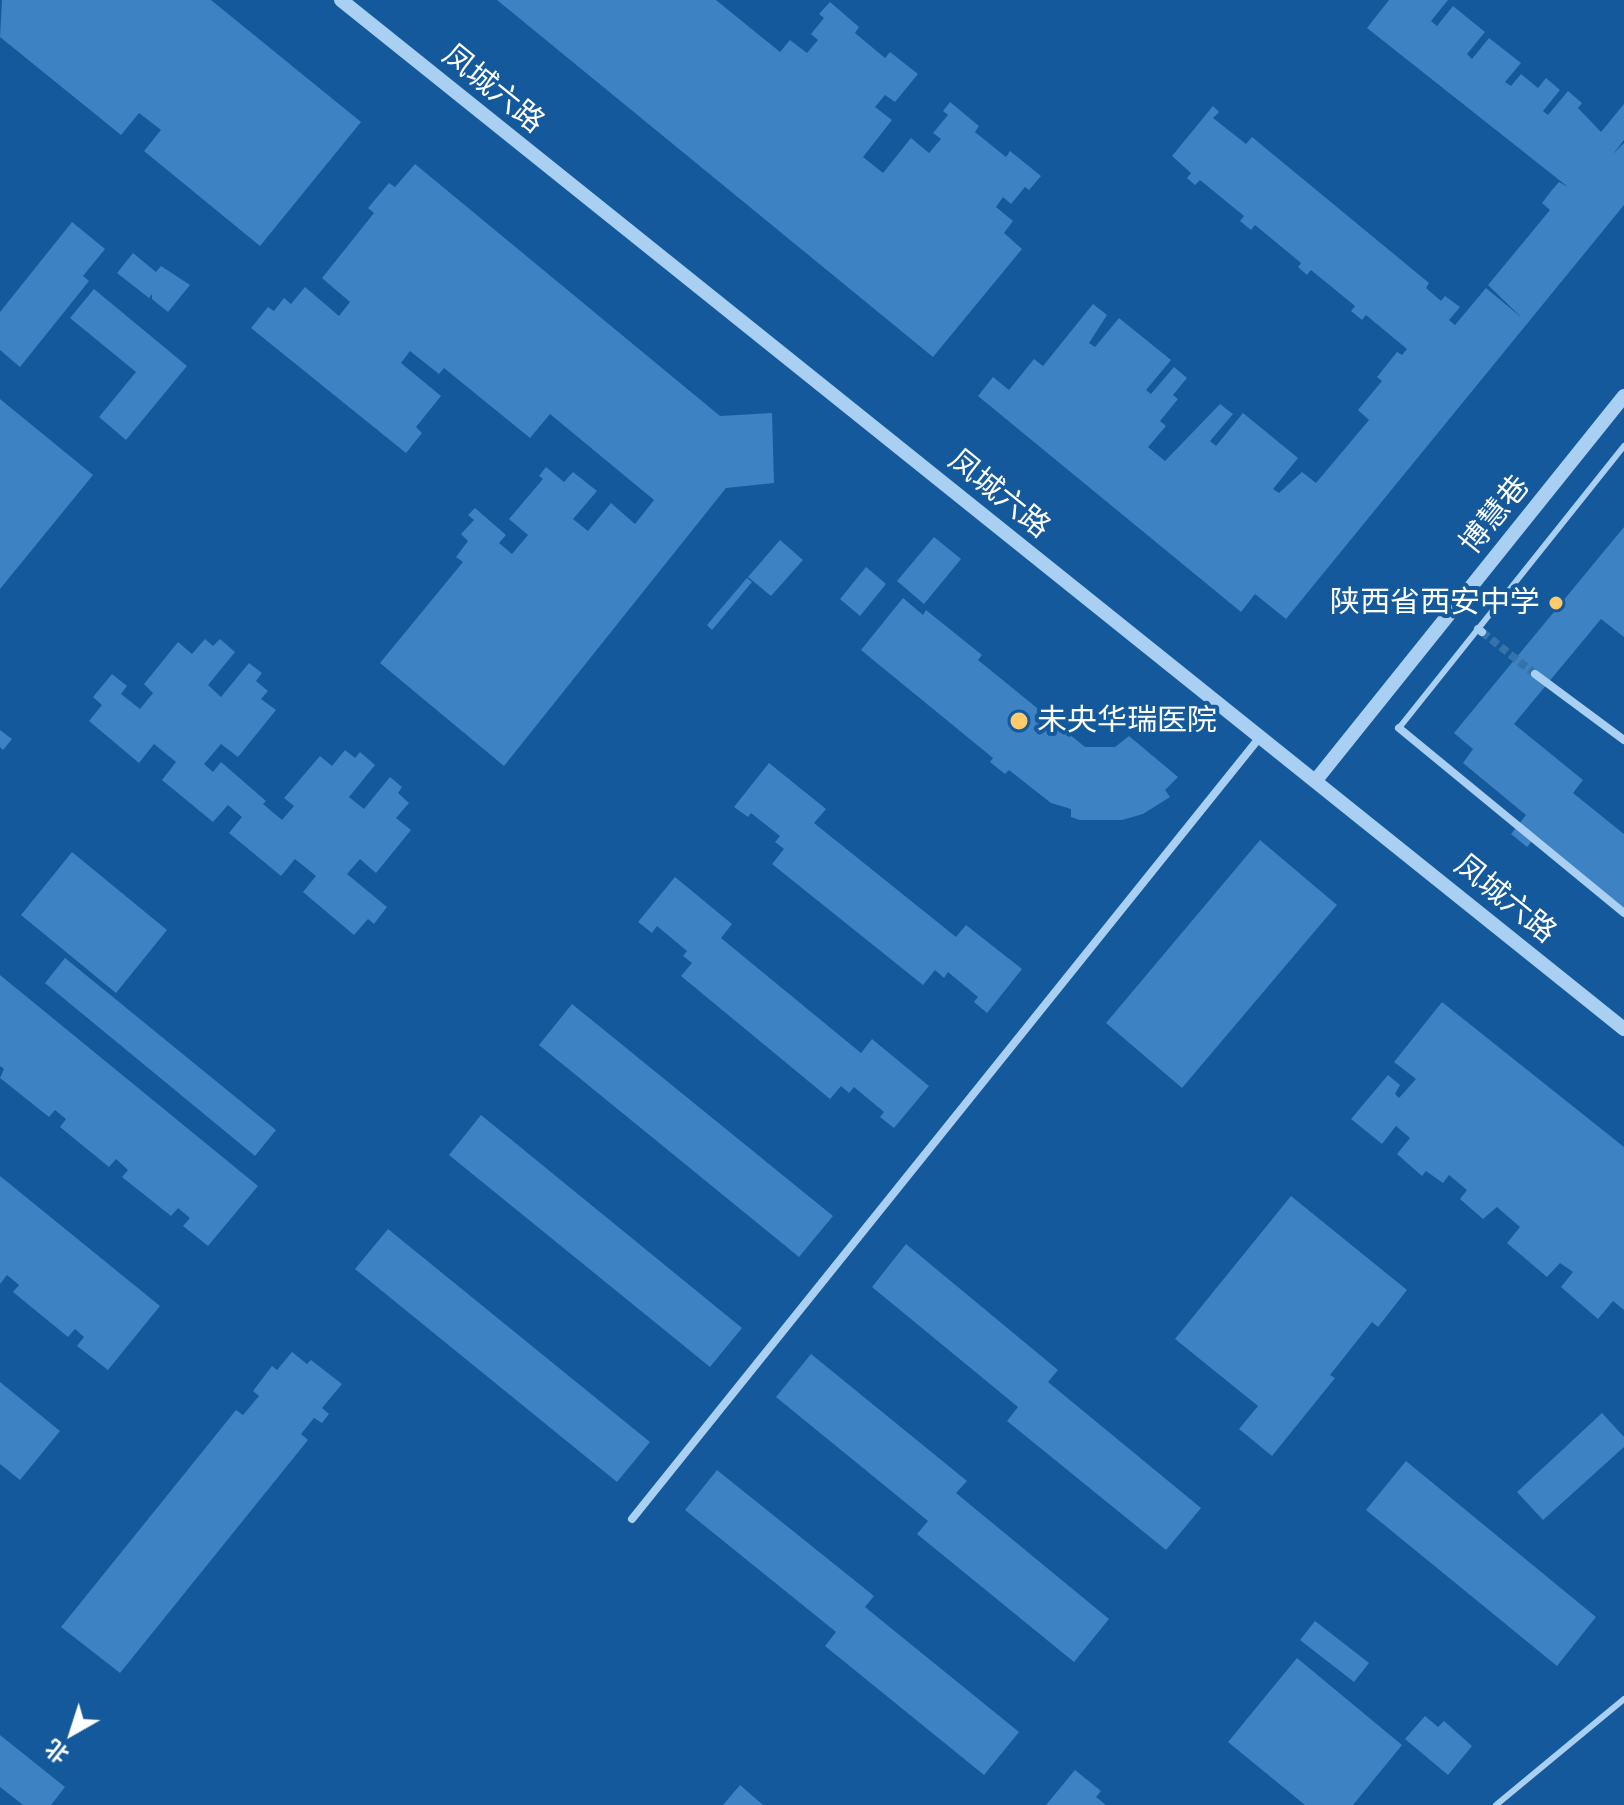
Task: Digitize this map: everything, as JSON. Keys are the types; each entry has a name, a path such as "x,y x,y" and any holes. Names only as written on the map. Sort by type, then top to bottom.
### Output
{"street":[{"name":"凤城六路","path":"341,0 1624,1029"},
{"name":"博慧巷","path":"1316,780 1624,396"},
{"path":"1535,674 1624,740"},
{"path":"1399,728 1624,913"},
{"path":"632,1519 1260,737"}],"lane":[{"path":"1399,728 1624,446"},
{"path":"1496,1805 1624,1699"}],"building":[{"path":"2,0 211,0 361,122 260,246 144,151 161,130 139,113 121,135 0,37"},
{"path":"497,0 716,0 780,52 790,40 807,53 818,40 811,34 824,18 819,14 830,2 859,27 855,33 885,58 890,52 918,74 895,102 885,95 875,107 892,120 863,157 883,173 911,138 929,153 941,139 933,133 948,115 943,111 950,102 979,126 975,132 1006,157 1010,151 1041,176 1029,190 1025,187 1011,204 1003,197 996,207 1013,221 1004,233 1022,249 933,357"},
{"path":"1389,0 1448,0 1431,21 1437,26 1453,6 1485,32 1467,54 1472,59 1489,38 1521,63 1505,82 1511,86 1521,74 1538,88 1546,78 1560,90 1543,111 1548,115 1568,91 1582,103 1578,108 1601,132 1624,104 1624,140 1613,154 1624,143 1624,205 1286,619 1255,594 1241,612 978,396 993,377 1009,390 1034,359 1043,366 1093,304 1107,315 1089,343 1095,347 1119,318 1171,360 1146,390 1151,394 1174,367 1187,378 1173,395 1178,399 1160,421 1166,426 1148,447 1165,461 1220,404 1233,414 1210,441 1216,446 1243,413 1298,458 1273,489 1279,493 1302,472 1316,483 1369,420 1358,410 1382,381 1377,377 1397,352 1402,355 1407,349 1366,315 1362,320 1351,311 1355,306 1311,270 1307,275 1298,267 1301,263 1255,225 1251,230 1240,221 1244,216 1200,180 1195,185 1187,178 1191,173 1172,156 1213,106 1219,112 1213,118 1246,144 1252,137 1429,283 1426,288 1441,301 1445,296 1460,307 1449,320 1455,325 1486,288 1522,318 1488,285 1550,210 1542,203 1552,190 1559,182 1568,187 1367,28"},
{"path":"415,164 720,416 772,413 774,483 726,488 504,766 380,663 463,562 456,557 468,541 461,534 474,520 468,515 475,508 506,535 499,543 512,554 528,535 509,519 543,479 539,476 546,467 564,482 573,472 597,491 573,519 588,531 611,503 635,524 654,500 550,414 530,438 444,368 439,374 410,351 401,363 441,396 416,427 422,433 406,453 251,328 268,307 274,311 284,298 291,304 305,287 339,316 350,302 322,278 374,213 368,208 389,183 395,187"},
{"path":"72,222 105,249 83,276 89,281 20,367 0,350 0,312"},
{"path":"133,253 156,272 161,266 190,285 168,312 152,299 152,294 149,298 117,273"},
{"path":"94,289 187,366 126,440 99,417 136,372 70,318"},
{"path":"0,399 93,475 0,589"},
{"path":"1624,527 1624,637 1601,619 1514,724 1583,780 1573,793 1624,834 1624,913 1534,839 1527,847 1511,834 1526,815 1463,763 1473,749 1454,733"},
{"path":"934,537 961,559 924,604 897,581"},
{"path":"780,540 803,560 771,596 748,577"},
{"path":"866,567 886,584 860,616 840,599"},
{"path":"747,578 752,582 712,630 707,625"},
{"path":"903,598 923,615 926,610 982,655 978,660 1085,747 1115,747 1129,736 1178,777 1165,790 1170,797 1143,814 1122,820 1080,820 1071,817 1071,809 1051,803 1009,770 1005,774 990,762 993,758 861,650"},
{"path":"205,639 213,646 220,639 235,652 208,685 221,697 249,663 262,673 256,681 268,691 261,699 276,710 238,757 221,744 204,764 213,772 221,762 266,801 263,804 282,820 294,806 284,798 320,756 332,766 345,750 355,758 360,752 375,765 349,797 364,809 390,777 402,787 398,793 409,803 396,818 411,830 376,873 360,859 347,874 387,907 374,924 368,919 354,935 303,892 316,876 295,859 281,876 229,833 242,817 228,805 213,822 162,780 176,762 154,744 139,763 89,721 102,705 93,697 112,674 127,686 121,694 140,709 153,693 144,684 178,642 192,654"},
{"path":"0,730 12,739 3,750 0,747"},
{"path":"769,763 826,809 814,823 956,937 966,925 1022,969 987,1013 974,1002 978,997 948,972 944,978 935,970 923,985 772,864 784,849 775,842 780,836 751,813 748,817 734,807"},
{"path":"1260,840 1337,905 1182,1088 1106,1023"},
{"path":"72,852 167,930 116,993 21,915"},
{"path":"675,877 732,924 721,938 861,1053 872,1039 929,1086 894,1128 880,1117 884,1112 854,1087 849,1093 841,1086 830,1099 681,976 692,963 683,956 687,951 657,926 652,933 638,922"},
{"path":"65,958 276,1130 255,1156 45,983"},
{"path":"0,975 258,1186 208,1246 183,1226 190,1218 178,1208 171,1216 122,1177 128,1170 116,1159 109,1167 60,1127 66,1119 55,1110 49,1117 0,1078 4,1069 0,1066"},
{"path":"1442,1002 1624,1147 1624,1310 1613,1301 1598,1319 1561,1287 1573,1272 1560,1263 1547,1277 1507,1243 1520,1227 1497,1207 1483,1219 1460,1199 1467,1190 1449,1175 1443,1183 1426,1171 1422,1176 1397,1154 1410,1138 1396,1126 1382,1144 1351,1119 1388,1075 1400,1085 1395,1094 1399,1098 1416,1079 1394,1062"},
{"path":"572,1004 833,1216 799,1257 539,1045"},
{"path":"481,1115 742,1328 710,1367 449,1155"},
{"path":"0,1176 160,1306 108,1370 77,1346 84,1337 75,1329 68,1337 13,1292 19,1285 7,1275 0,1284"},
{"path":"1291,1196 1407,1290 1378,1327 1372,1322 1330,1375 1335,1378 1272,1456 1239,1429 1258,1406 1175,1339"},
{"path":"388,1229 650,1442 617,1482 355,1269"},
{"path":"906,1244 1058,1370 1048,1382 1201,1508 1166,1550 1007,1421 1018,1407 872,1287"},
{"path":"292,1352 307,1364 311,1360 342,1384 322,1408 329,1414 322,1423 314,1418 301,1434 308,1440 120,1673 61,1627 236,1410 243,1415 259,1396 253,1391 272,1366 277,1370"},
{"path":"811,1354 967,1481 956,1493 1109,1619 1074,1662 917,1534 928,1521 776,1397"},
{"path":"0,1382 60,1431 20,1480 0,1464"},
{"path":"1602,1413 1624,1437 1624,1447 1543,1520 1517,1492"},
{"path":"1406,1461 1596,1617 1557,1666 1366,1510"},
{"path":"717,1470 874,1596 865,1607 1019,1732 984,1775 825,1646 836,1632 685,1510"},
{"path":"1315,1621 1369,1663 1354,1682 1300,1640"},
{"path":"1297,1658 1402,1745 1353,1805 1305,1805 1228,1742"},
{"path":"1425,1716 1438,1727 1444,1721 1472,1746 1448,1775 1405,1739"},
{"path":"0,1735 65,1787 51,1805 23,1805 0,1787"},
{"path":"1075,1770 1101,1791 1096,1797 1106,1805 1046,1805"},
{"path":"740,1785 763,1805 723,1805"}],"tunnel":[{"path":"1482,632 1535,674"}],"place":[{"name":"陕西省西安中学","path":"1556,603"},
{"name":"未央华瑞医院","path":"1019,721"}]}
